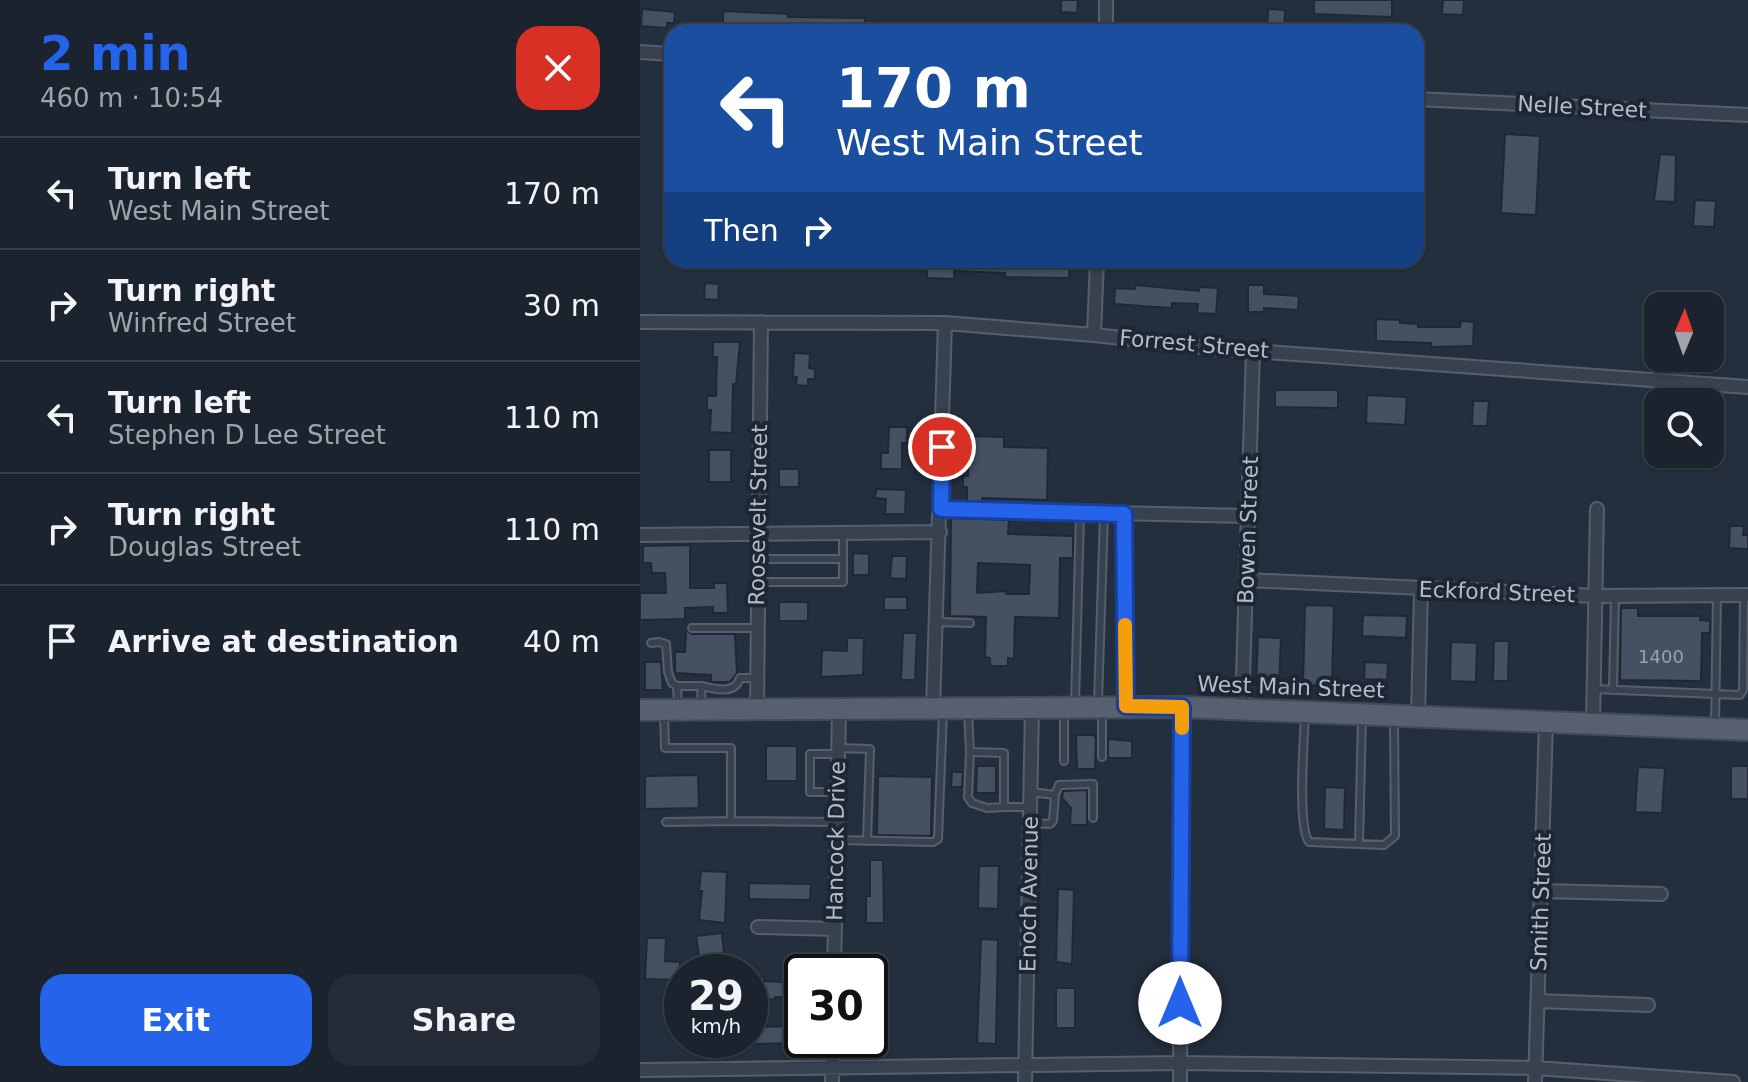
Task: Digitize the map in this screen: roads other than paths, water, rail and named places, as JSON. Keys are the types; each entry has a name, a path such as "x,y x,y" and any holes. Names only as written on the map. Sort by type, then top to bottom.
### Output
{"main road":[{"name":"West Main Street","path":"640,710 1182,707 1748,730"}],"street":[{"path":"1106,0 1106,24"},
{"path":"640,52 664,54"},
{"name":"Nelle Street","path":"1424,99 1748,115"},
{"path":"1094,335 1097,268"},
{"name":"Forrest Street","path":"640,322 945,323 1253,350 1748,387"},
{"name":"Roosevelt Street","path":"757,708 761,322"},
{"path":"938,708 937,622 945,323"},
{"name":"Bowen Street","path":"1242,710 1253,350"},
{"path":"941,509 1247,516"},
{"path":"1593,723 1597,509"},
{"path":"1124,514 1126,706"},
{"path":"640,535 940,532"},
{"name":"Eckford Street","path":"1246,580 1596,596 1746,596"},
{"path":"1418,717 1421,589"},
{"name":"Enoch Avenue","path":"1025,1082 1032,707"},
{"path":"1180,1082 1182,707"},
{"name":"Hancock Drive","path":"834,954 839,710"},
{"name":"Smith Street","path":"1535,1082 1546,722"},
{"path":"1541,891 1661,894"},
{"path":"758,927 835,929"},
{"path":"1538,1001 1648,1005"},
{"path":"640,1070 681,1076 833,1076 1026,1064 1180,1063 1535,1068 1733,1082"}],"lane":[{"path":"1064,761 1070,706 1080,513"},
{"path":"1102,757 1100,706 1104,513"},
{"path":"757,582 843,582 843,532"},
{"path":"757,559 843,559"},
{"path":"1715,729 1717,595"},
{"path":"1613,689 1615,596"},
{"path":"1594,689 1740,695 1743,690 1746,596"},
{"path":"937,622 970,623"},
{"path":"692,628 757,628"},
{"path":"651,643 666,644 668,672 672,683 677,686 731,689 740,678 757,678"},
{"path":"677,686 665,748 731,748 731,821"},
{"path":"701,686 702,709"},
{"path":"836,840 933,842 938,839 938,708"},
{"path":"968,708 968,797 979,807 1030,807"},
{"path":"1306,712 1302,765 1305,837 1309,842 1384,845 1395,836 1394,716"},
{"path":"1359,844 1362,714"},
{"path":"837,792 810,792 810,754 870,749 867,841"},
{"path":"970,752 1004,753 1004,807"},
{"path":"1030,823 1050,824 1053,821 1055,795 1059,785 1064,783 1093,784 1093,818"},
{"path":"1030,792 1055,795"},
{"path":"666,822 837,822"}]}
